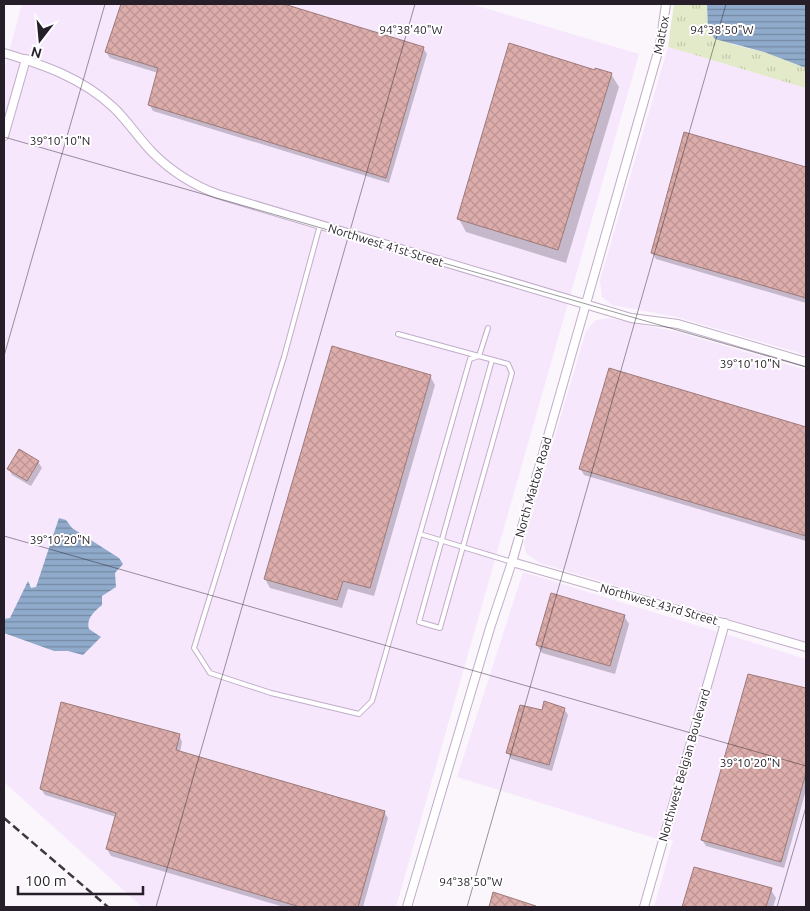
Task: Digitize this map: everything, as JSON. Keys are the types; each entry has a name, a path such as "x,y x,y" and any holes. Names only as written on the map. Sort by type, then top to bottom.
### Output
{"street":[{"name":"Mattox","path":"654,66 664,28 666,4"},
{"name":"Northwest 41st Street","path":"4,53 26,59 69,76 93,90 114,108 153,153 184,179 217,194 631,318 678,324 806,362"},
{"path":"4,136 26,59"},
{"name":"North Mattox Road","path":"407,907 490,628 512,562 654,66"},
{"name":"Northwest 43rd Street","path":"512,562 806,646"},
{"name":"Northwest Belgian Boulevard","path":"644,907 725,623"}],"lane":[{"path":"320,225 284,357 194,648 210,673 271,693 359,714 372,701 470,359 480,356"},
{"path":"480,356 488,328"},
{"path":"398,334 508,364 512,373 440,628 419,622 492,360"},
{"path":"420,534 512,562"}],"shaded area":[{"path":"22,4 471,4 639,54 396,907 142,907 4,782 4,70"},
{"path":"668,47 806,88 806,355 677,317 612,305 602,297 600,280"},
{"path":"609,318 678,332 806,370 806,642 539,563 526,553 524,544 526,534 586,331 596,320"},
{"path":"523,572 806,659 806,907 654,907 673,840 654,838 457,777"}],"green space":[{"path":"674,4 707,4 708,30 734,45 764,52 806,68 806,88 668,47"}],"water":[{"path":"707,4 806,4 806,68 764,52 715,39 708,30"},
{"path":"59,518 66,520 72,528 119,558 123,564 115,573 116,587 102,596 102,605 89,621 89,629 101,637 83,655 68,651 54,651 4,633 4,619 10,618 28,581 31,588 36,587"}],"building":[{"path":"121,4 284,4 424,47 386,178 148,105 158,68 105,52"},
{"path":"509,43 595,70 595,68 612,73 558,250 457,219"},
{"path":"684,132 806,167 806,298 651,253"},
{"path":"332,346 431,375 370,588 343,581 337,600 264,579"},
{"path":"609,368 806,427 806,536 579,469"},
{"path":"19,449 39,461 27,481 7,469"},
{"path":"551,593 625,615 610,666 536,645"},
{"path":"748,674 806,688 806,773 781,862 701,840"},
{"path":"544,701 565,708 549,765 506,753 520,705 542,710"},
{"path":"61,702 180,734 176,750 385,811 358,907 300,907 106,849 116,813 40,789"},
{"path":"694,867 772,888 766,907 682,907"},
{"path":"493,892 536,906 536,907 489,907"}],"railway":[{"path":"4,818 108,907"}]}
